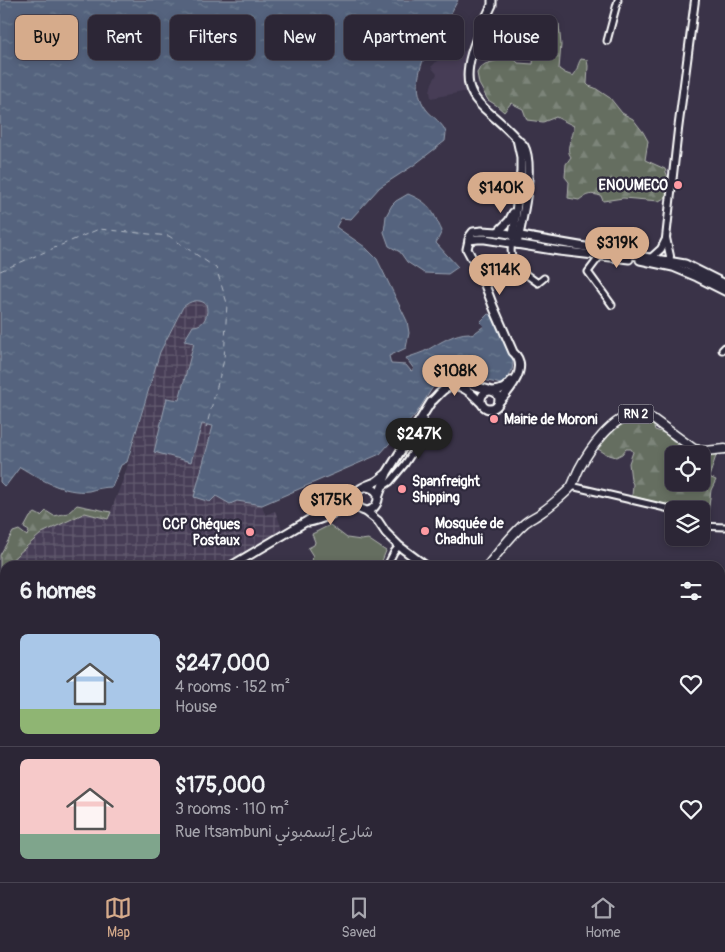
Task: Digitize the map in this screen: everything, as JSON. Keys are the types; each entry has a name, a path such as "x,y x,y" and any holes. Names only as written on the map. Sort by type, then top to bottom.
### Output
{"main road":[{"path":"492,0 492,5 471,55 468,71 469,84 472,95 479,104 506,127 524,148 528,165 528,182 525,203 514,244"},
{"path":"516,235 521,157 517,139"},
{"path":"498,232 509,221 517,203"},
{"path":"480,402 482,394 503,390 510,383 516,369 513,352 482,278 468,252 467,247 470,236 476,231 516,235 601,253 669,264 685,264 725,284"},
{"path":"469,240 478,239 558,251 601,253"},
{"path":"669,264 697,276 725,292"},
{"path":"304,523 315,522 345,508 354,507 371,510 377,501 387,473 431,402 448,387 455,386 465,388 484,407 490,409 496,407 509,391 517,376 518,360 517,355 513,352"},
{"path":"431,402 432,396 438,388 447,384 462,383 491,391 499,397 499,402"},
{"name":"RN 2","path":"491,561 526,522 542,512 571,486 589,452 600,438 615,424 629,416 636,414 646,415 694,449 705,452 725,449"},
{"path":"239,561 359,489 378,481 387,473"},
{"path":"366,487 373,489 377,494 378,521"},
{"path":"356,492 355,503 378,521 386,533 399,546 419,561"}],"street":[{"path":"607,41 618,0"},
{"path":"669,264 666,238 695,0"},
{"path":"650,261 661,249 666,238"},
{"path":"514,244 510,256 514,263 538,282 544,278"},
{"path":"601,253 588,272 612,305"},
{"path":"381,488 390,482 405,464 422,438 424,430 423,416"},
{"path":"571,486 665,508"},
{"path":"710,526 725,527"},
{"path":"390,561 399,546"}],"shaded area":[{"path":"464,51 469,51 468,91 431,98 432,83 437,74 431,67 438,60 464,60"},
{"path":"196,300 206,304 208,311 204,322 185,341 194,343 179,400 167,398 202,424 213,426 216,496 230,504 237,501 262,505 265,515 275,511 283,531 231,561 10,561 42,533 85,513 108,519 125,474 160,352 183,307 188,302"}],"green space":[{"path":"557,24 559,24 561,45 559,69 573,76 581,59 587,60 587,84 610,98 622,113 633,119 648,141 645,160 665,169 668,178 666,197 659,201 623,198 603,201 601,196 592,194 579,200 568,198 569,182 565,177 566,164 571,157 569,146 574,126 556,117 543,122 527,120 523,109 511,103 504,112 488,100 479,84 477,73 485,64 498,60 515,60 518,63 533,64 533,60 557,60"},
{"path":"631,416 644,418 653,424 655,430 664,433 679,446 665,446 665,491 710,491 710,477 716,480 711,490 710,501 665,501 665,505 632,496 633,484 629,463 633,452 631,449 626,449 616,457 598,449 616,426"},
{"path":"717,453 710,474 710,454"},
{"path":"77,505 111,512 108,519 85,513 42,533 10,561 0,561 0,555 13,532 19,530 27,536 29,531 24,528 30,517 35,513 41,516 46,511 54,516 68,513"},
{"path":"330,525 347,538 368,539 386,551 382,561 312,561 313,556 308,548 314,545 315,542 312,534"}],"water":[{"path":"0,0 458,0 450,15 344,15 344,60 423,60 418,78 419,94 426,109 446,133 445,141 414,165 380,187 351,219 341,218 336,227 365,247 377,259 407,321 409,333 406,348 389,356 391,364 406,365 411,371 414,369 406,358 453,336 464,333 472,335 484,326 480,322 488,314 491,315 497,325 502,327 511,349 513,364 508,378 501,384 443,371 416,414 380,454 262,505 237,501 230,504 216,496 210,502 194,497 213,426 202,424 191,462 154,452 167,398 179,400 194,343 184,341 193,326 203,322 207,312 206,304 194,301 183,307 160,352 127,462 121,465 112,487 89,491 70,490 53,485 20,467 5,487 0,482"},
{"path":"408,194 426,204 436,218 442,231 436,243 458,267 448,274 424,273 407,262 400,252 389,246 384,232 386,216 396,201"}],"ferry route":[{"path":"0,271 99,229 169,236 216,268 227,303 224,360 206,428"}],"place":[{"name":"ENOUMECO","path":"678,185"},
{"name":"Mairie de Moroni","path":"494,419"},
{"name":"Spanfreight Shipping","path":"402,489"},
{"name":"Mosquée de Chadhuli","path":"425,531"},
{"name":"CCP Chéques Postaux","path":"250,532"}]}
